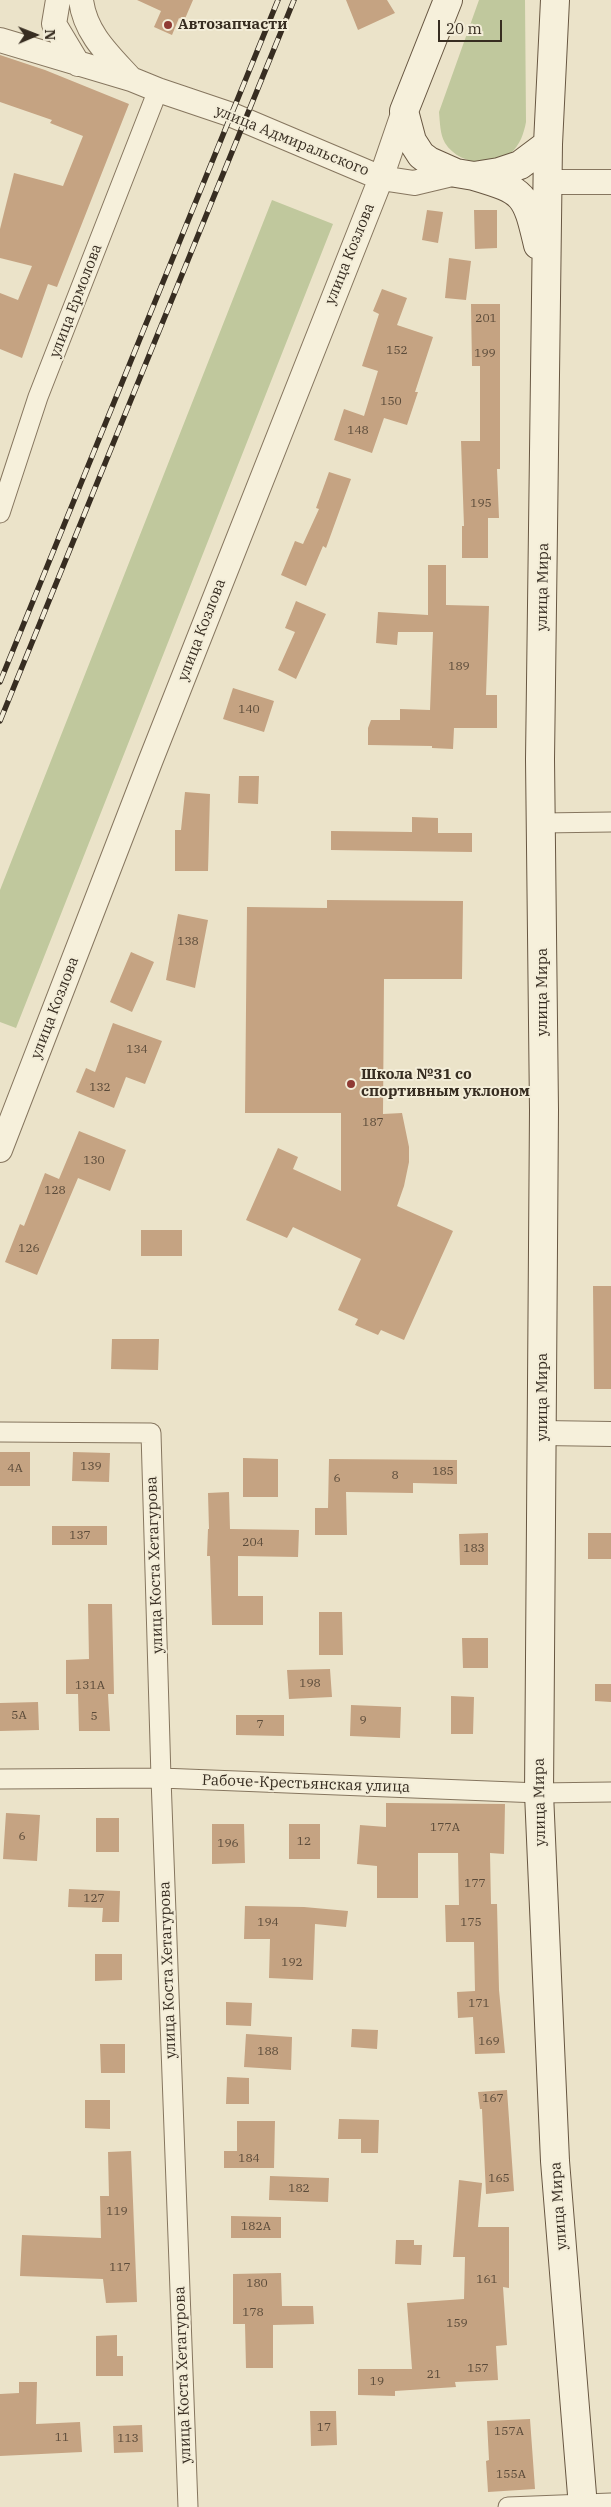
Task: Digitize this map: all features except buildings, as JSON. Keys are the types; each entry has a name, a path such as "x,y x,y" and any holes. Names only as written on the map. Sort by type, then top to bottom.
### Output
{"main road":[{"path":"404,111 448,0"},
{"name":"улица Мира","path":"554,0 548,144 540,760 542,823 543,1433 539,1793 555,2161 583,2505"},
{"name":"улица Мира","path":"404,111 412,141 421,155 429,161 465,175 502,185 518,194 528,206 547,286"},
{"path":"465,175 498,172 520,165 548,144"}],"street":[{"path":"58,0 54,24 78,64"},
{"path":"81,0 83,16 98,44 132,79"},
{"name":"улица Адмиральского","path":"0,40 132,79 158,90 232,115 382,178 414,183 465,175"},
{"name":"улица Ермолова","path":"0,513 38,397 158,90"},
{"name":"улица Козлова","path":"0,1150 150,762 382,178 404,111"},
{"path":"548,182 611,182"},
{"path":"542,823 611,822"},
{"name":"улица Коста Хетагурова","path":"0,1432 151,1433 161,1778 188,2507"},
{"path":"543,1433 611,1434"},
{"name":"Рабоче-Крестьянская улица","path":"0,1779 161,1778 539,1793 611,1792"},
{"path":"508,2507 583,2505 611,2502"}],"green space":[{"path":"479,0 525,0 526,122 523,135 511,153 503,158 485,162 467,160 451,150 442,136 439,112"},
{"path":"272,200 333,224 16,1028 0,1022 0,890"}],"railway":[{"path":"0,682 278,0"},
{"path":"0,721 294,0"}],"place":[{"name":"Автозапчасти","path":"168,25"},
{"name":"Школа №31 со спортивным уклоном","path":"351,1084"}]}
